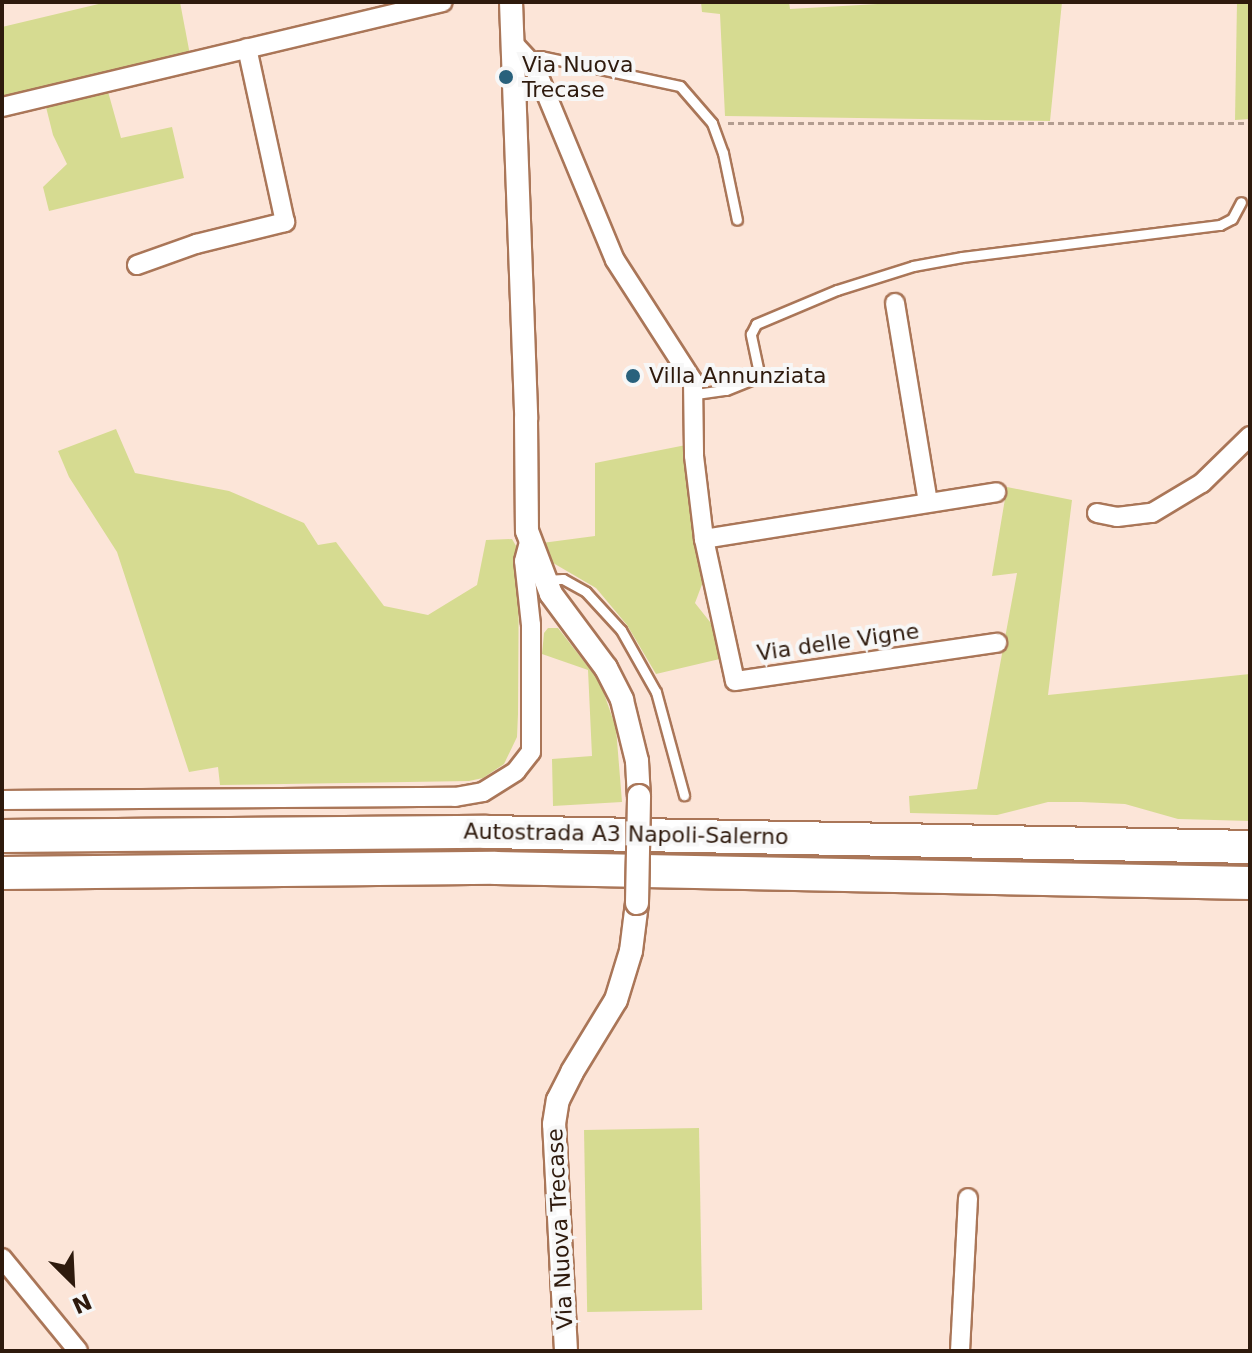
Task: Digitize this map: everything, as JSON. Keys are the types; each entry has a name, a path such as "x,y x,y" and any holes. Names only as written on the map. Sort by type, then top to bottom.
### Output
{"highway":[{"name":"Autostrada A3 Napoli-Salerno","path":"2,836 486,832 1250,847"},
{"name":"Autostrada A3 Napoli-Salerno","path":"2,873 495,868 1250,883"}],"street":[{"path":"2,107 443,2"},
{"name":"Via Nuova Trecase","path":"511,2 529,542 551,593 606,668 622,700 637,761 639,796 637,903 631,951 616,1000 572,1072 558,1100 554,1124 566,1351"},
{"name":"Via delle Vigne","path":"512,42 530,59 564,131 614,259 693,381 696,394 694,456 704,539 735,681 997,643"},
{"path":"137,265 196,244 285,222 247,48"},
{"path":"895,303 928,502"},
{"path":"1097,513 1117,517 1152,513 1202,483 1250,436"},
{"path":"704,539 996,492"},
{"path":"2,800 455,797 483,792 516,771 531,752 530,616 524,561 529,542"},
{"path":"530,616 551,593"},
{"path":"960,1351 968,1198"},
{"path":"2,1258 78,1351"}],"lane":[{"path":"530,59 540,56 666,80 680,86 712,123 723,153 737,220"},
{"path":"696,394 726,390 756,378 759,373 751,334 756,324 837,290 913,266 962,257 1220,225 1232,219 1241,202"},
{"path":"551,593 563,579 586,592 621,630 656,692 684,795"}],"path":[{"path":"712,123 1249,123"}],"green space":[{"path":"107,2 180,2 190,55 2,102 2,27"},
{"path":"701,2 789,2 790,9 913,2 1062,2 1050,121 725,116 720,14 702,12"},
{"path":"1237,2 1250,2 1250,119 1235,120"},
{"path":"107,88 121,138 172,127 184,178 49,211 43,187 67,164 53,135 45,103"},
{"path":"116,429 135,473 229,491 304,523 318,545 336,542 384,606 428,615 477,585 486,540 512,539 519,551 518,714 517,737 504,764 483,778 469,781 220,785 218,767 189,772 117,552 69,477 58,451"},
{"path":"686,445 684,459 704,579 695,603 714,627 724,658 656,674 627,625 596,588 548,560 542,543 595,536 595,463"},
{"path":"1007,487 1072,500 1048,695 1250,674 1250,821 1178,819 1125,804 1081,802 1048,802 997,815 910,813 909,796 977,789 1017,573 992,576"},
{"path":"548,628 558,628 600,682 616,728 622,802 553,806 552,759 592,756 588,670 542,654 544,633"},
{"path":"699,1128 702,1310 587,1312 584,1130"}],"place":[{"name":"Via Nuova Trecase","path":"506,77"},
{"name":"Villa Annunziata","path":"633,376"}]}
